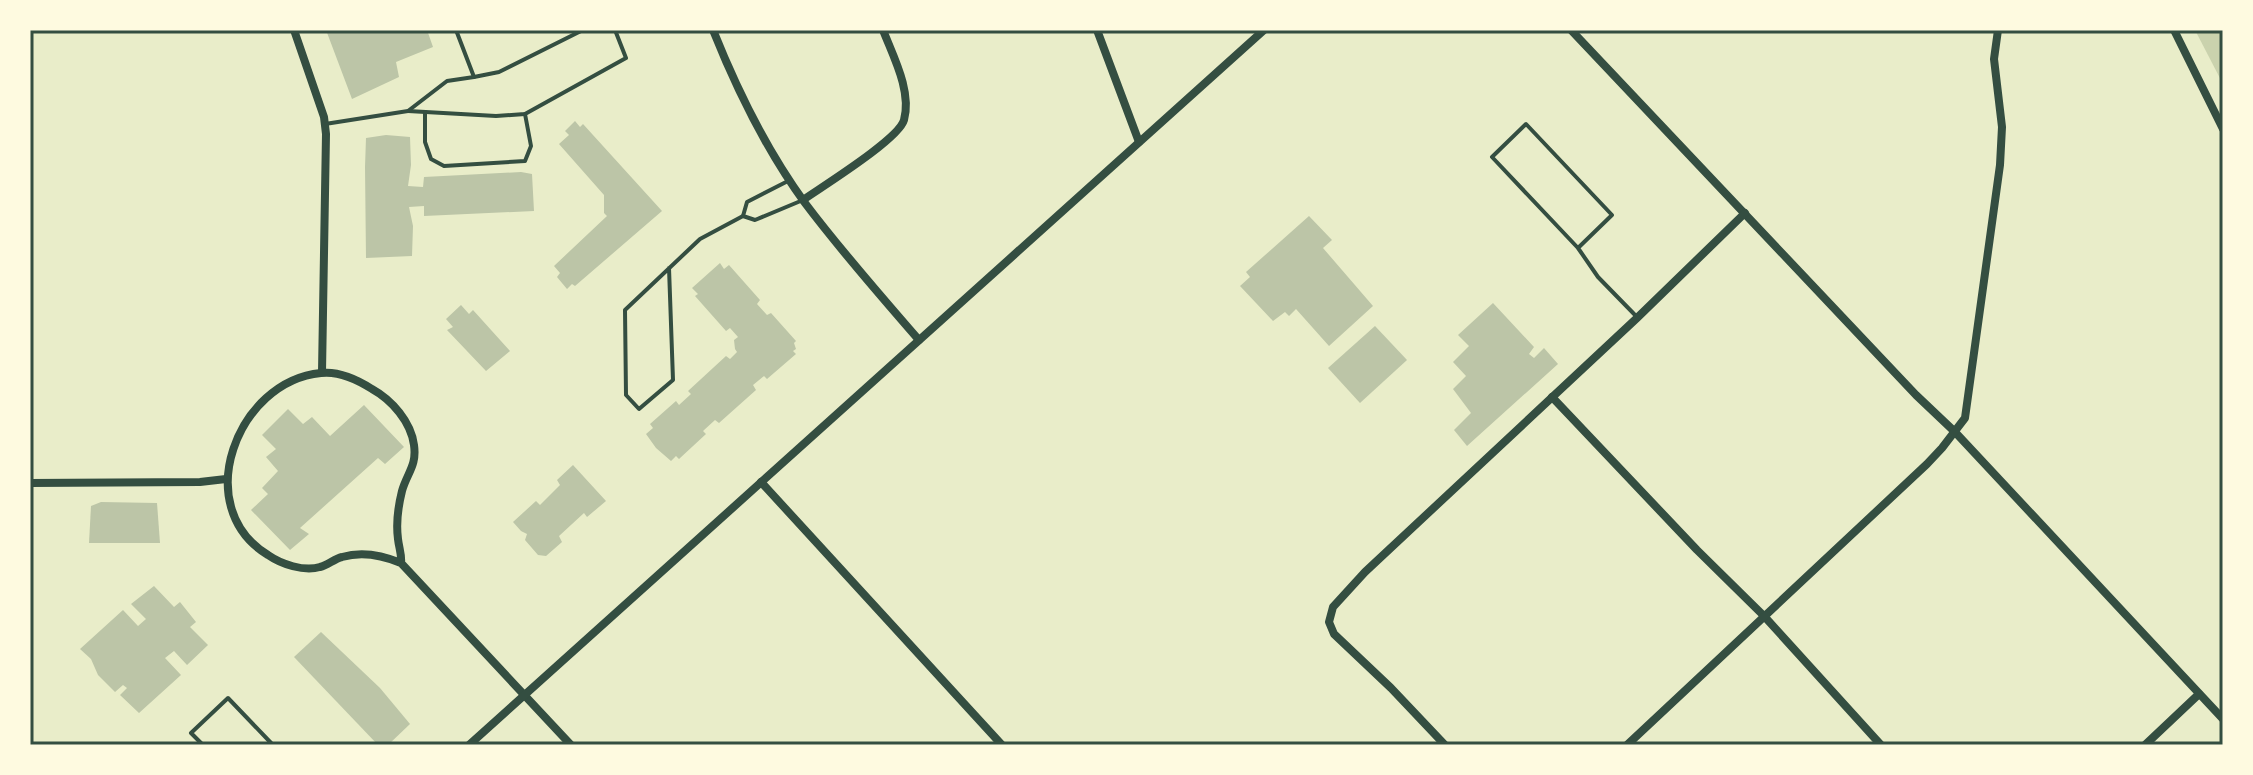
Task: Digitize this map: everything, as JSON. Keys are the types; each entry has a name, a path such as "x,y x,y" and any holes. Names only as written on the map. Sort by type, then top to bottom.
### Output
{"street":[{"path":"294,30 325,124 322,372"},
{"path":"713,30 753,118 803,200 847,258 919,340"},
{"path":"803,200 892,137 904,119 905,96 883,30"},
{"path":"1097,30 1139,142"},
{"path":"469,745 1264,30"},
{"path":"1571,30 1916,395 1955,432 2223,719"},
{"path":"1627,745 1927,464 1965,418 2000,165 2002,127 1994,59 1998,30"},
{"path":"2174,30 2223,129"},
{"path":"1445,745 1334,634 1329,622 1333,607 1365,572 1745,213"},
{"path":"401,563 399,502 415,456 410,430 396,408 379,393 351,378 322,372 284,386 255,409 236,440 226,479 234,517 243,532 260,550 283,563 300,567 319,568 340,558 365,554 401,563 571,745"},
{"path":"1552,397 1764,616 1881,745"},
{"path":"30,483 200,482 226,479"},
{"path":"761,482 1002,745"},
{"path":"2145,745 2199,694"}],"lane":[{"path":"456,30 474,77"},
{"path":"408,111 447,81 499,72 583,30"},
{"path":"325,124 408,111 496,116 525,114 626,58 615,30"},
{"path":"425,112 425,142 431,159 444,166 525,161 531,146 525,114"},
{"path":"1578,248 1612,215 1526,124 1492,157 1578,248 1598,277 1637,318"},
{"path":"669,268 673,380 639,409 626,395 625,310 669,268 700,239 743,216 747,202 790,180"},
{"path":"743,216 755,220 803,200"},
{"path":"203,745 191,733 228,698 273,745"}],"green space":[{"path":"2195,30 2223,30 2223,84"}],"building":[{"path":"326,30 427,30 433,47 396,62 399,77 352,99"},
{"path":"575,121 580,127 583,124 662,211 575,286 572,284 567,289 557,277 560,273 554,266 607,216 604,213 604,195 559,144 569,135 565,131"},
{"path":"386,135 410,137 408,186 423,187 424,177 532,174 534,211 424,216 424,206 409,207 413,226 412,256 366,258 366,138"},
{"path":"1309,216 1332,240 1323,248 1373,306 1329,346 1296,309 1289,316 1285,312 1273,321 1240,286 1250,277 1246,272"},
{"path":"720,263 724,269 729,265 760,300 757,304 767,315 771,313 796,341 793,351 796,354 767,379 764,376 753,385 756,390 719,423 715,420 703,431 706,434 679,459 676,456 671,461 646,434 653,428 650,424 676,401 679,405 691,394 688,391 726,356 730,359 737,352 734,340 738,337 730,328 726,331 695,296 698,294 692,288"},
{"path":"1493,303 1534,347 1529,354 1534,358 1544,348 1558,364 1467,446 1454,430 1471,413 1453,389 1466,376 1453,362 1469,346 1458,335"},
{"path":"461,305 469,314 473,310 510,351 486,371 447,330 453,327 446,319"},
{"path":"1375,326 1407,360 1360,403 1328,368"},
{"path":"364,405 404,447 385,464 378,458 300,528 309,534 290,550 251,510 268,494 262,488 278,471 266,457 276,449 262,435 288,409 303,424 312,417 330,436"},
{"path":"573,465 606,501 587,517 584,513 559,536 562,542 546,556 538,555 525,540 527,534 513,522 536,501 540,505 560,485 557,480"},
{"path":"101,502 157,503 160,543 89,543 91,506"},
{"path":"154,586 174,607 180,602 196,622 190,627 208,645 187,665 174,651 165,658 181,675 139,713 120,695 127,688 123,685 115,692 98,675 91,659 80,649 123,610 138,626 146,619 131,604"},
{"path":"321,632 380,688 410,724 388,745 378,745 294,657"}]}
